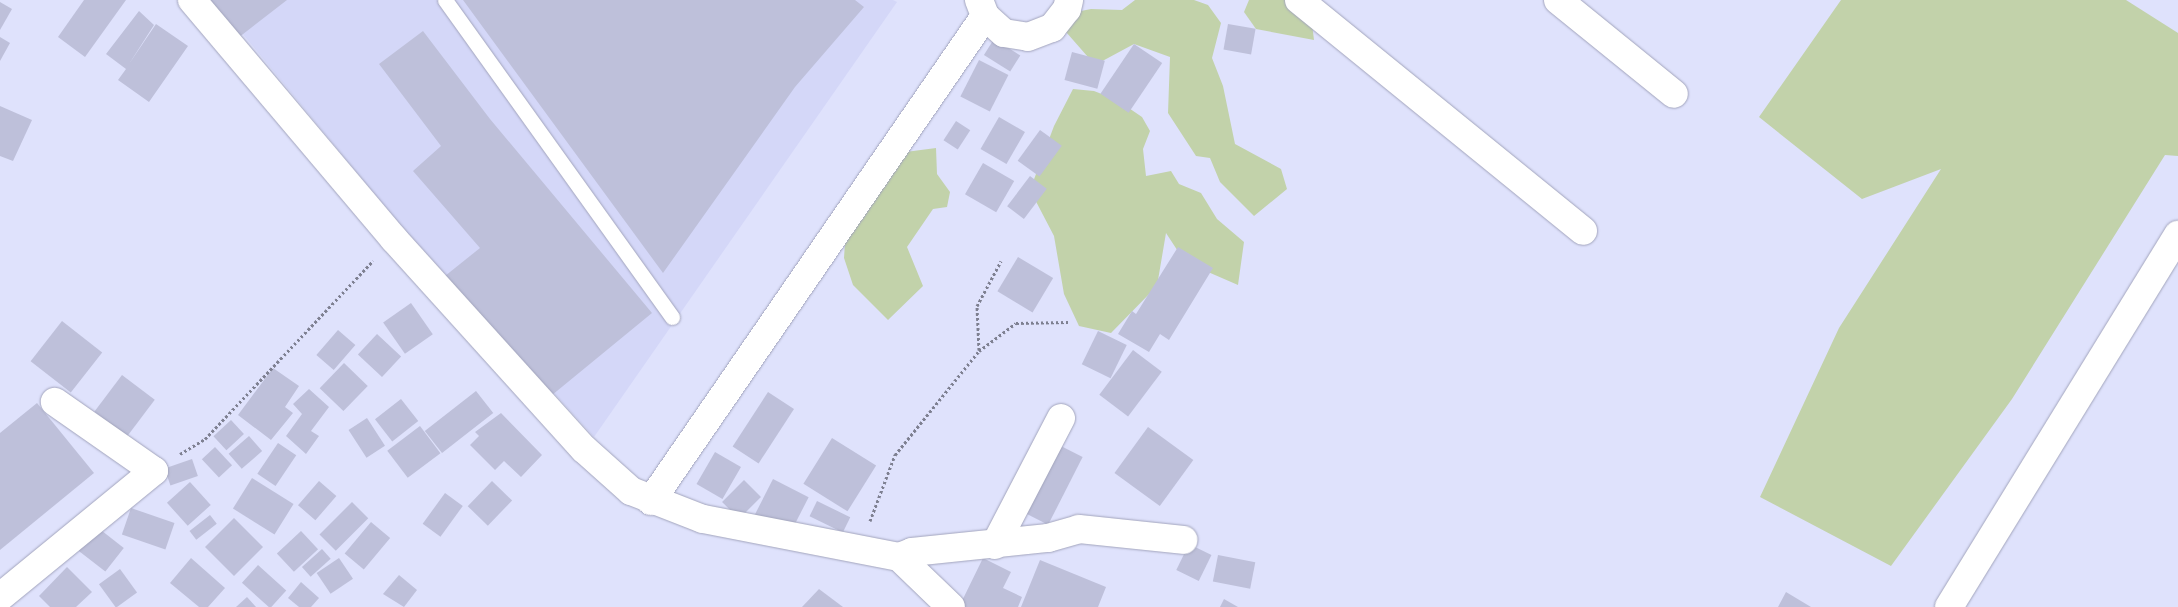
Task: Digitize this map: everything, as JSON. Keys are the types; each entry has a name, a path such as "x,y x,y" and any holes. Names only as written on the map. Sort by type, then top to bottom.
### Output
{"street":[{"path":"192,0 394,239 584,449 631,491 651,501 703,519 899,557 912,552 995,546 1048,538 1078,529 1183,540"},
{"path":"651,501 982,8 1004,32 1028,37 1052,28 1068,9 1069,0"},
{"path":"1299,0 1584,231"},
{"path":"1558,0 1674,94"},
{"path":"1949,607 2178,235"},
{"path":"0,597 154,471 55,402"},
{"path":"995,546 1061,418"},
{"path":"899,557 951,607"}],"lane":[{"path":"445,0 672,317"}],"path":[{"path":"154,471 205,439 394,239"},
{"path":"980,351 977,306 1001,261"},
{"path":"858,549 895,455 980,351 1016,323 1068,322"}],"shaded area":[{"path":"215,0 893,0 897,2 594,437 399,224"}],"green space":[{"path":"1135,0 1194,0 1208,5 1221,23 1212,58 1223,86 1235,144 1281,169 1287,189 1254,216 1220,182 1210,158 1196,156 1168,113 1170,57 1134,44 1095,65 1059,24 1071,13 1091,9 1122,10"},
{"path":"1249,0 1309,0 1314,40 1256,29 1244,12"},
{"path":"1841,0 2126,0 2178,33 2178,156 2165,155 2012,399 1891,566 1760,497 1839,328 1941,169 1862,199 1759,117"},
{"path":"1073,89 1094,91 1117,100 1142,117 1150,131 1143,149 1146,176 1171,171 1179,184 1201,193 1217,219 1244,242 1238,285 1185,262 1166,233 1157,286 1111,333 1079,326 1064,294 1054,236 1030,190 1054,126"},
{"path":"936,148 937,174 950,192 947,207 933,209 907,247 923,286 888,320 853,285 844,258 847,211 898,153"}],"building":[{"path":"84,0 126,0 85,57 58,37"},
{"path":"208,0 287,0 238,38"},
{"path":"463,0 855,0 864,7 795,87 663,273"},
{"path":"0,2 12,9 0,30"},
{"path":"139,11 154,25 129,64 156,24 188,46 149,102 118,80 126,69 106,54"},
{"path":"1228,24 1256,29 1251,54 1223,50"},
{"path":"423,31 490,119 652,313 546,400 445,276 480,248 413,171 441,146 379,64"},
{"path":"0,37 10,43 0,61"},
{"path":"994,39 1020,55 1010,72 984,55"},
{"path":"1134,44 1162,63 1129,113 1100,94"},
{"path":"1072,52 1105,61 1097,89 1064,80"},
{"path":"979,60 1008,75 990,112 960,97"},
{"path":"0,106 32,120 13,161 0,156"},
{"path":"999,117 1025,132 1006,164 980,149"},
{"path":"956,121 970,130 958,150 943,140"},
{"path":"1040,130 1062,146 1040,177 1018,161"},
{"path":"983,163 1014,181 996,212 965,194"},
{"path":"1030,176 1047,189 1024,219 1007,206"},
{"path":"1178,247 1213,268 1169,340 1160,334 1149,352 1118,334 1132,311 1136,314"},
{"path":"1018,257 1053,278 1033,312 997,291"},
{"path":"411,303 433,334 405,354 383,323"},
{"path":"62,321 102,352 71,393 31,361"},
{"path":"338,330 355,345 334,370 316,355"},
{"path":"1098,331 1127,345 1111,378 1082,364"},
{"path":"377,334 401,357 382,377 358,354"},
{"path":"1133,350 1162,372 1128,416 1099,395"},
{"path":"344,363 368,386 343,411 320,388"},
{"path":"273,368 299,386 285,407 293,413 271,440 238,415"},
{"path":"122,375 155,400 127,436 94,412"},
{"path":"309,389 329,407 311,431 319,436 306,454 286,436 302,414 293,404"},
{"path":"476,391 493,413 442,453 425,431"},
{"path":"768,392 794,409 759,463 733,447"},
{"path":"401,399 418,421 392,441 375,419"},
{"path":"37,403 94,473 0,550 0,433"},
{"path":"501,413 542,455 521,477 504,461 495,470 470,445 479,436 475,432"},
{"path":"367,418 385,446 367,458 349,430"},
{"path":"231,420 244,434 226,450 213,436"},
{"path":"420,426 440,453 408,478 387,451"},
{"path":"1148,427 1193,460 1160,506 1114,473"},
{"path":"249,436 262,451 242,469 229,454"},
{"path":"832,438 876,466 847,511 803,484"},
{"path":"278,443 296,455 276,486 257,474"},
{"path":"1055,443 1083,457 1048,525 1020,511"},
{"path":"215,447 232,465 219,478 202,459"},
{"path":"715,452 741,467 722,499 696,484"},
{"path":"192,459 198,476 170,485 165,468"},
{"path":"252,478 294,504 274,534 233,509"},
{"path":"773,479 809,497 790,533 755,515"},
{"path":"744,480 761,497 739,519 722,502"},
{"path":"319,481 336,496 315,520 298,505"},
{"path":"492,481 512,500 488,526 468,506"},
{"path":"190,482 211,505 188,526 167,503"},
{"path":"445,493 463,506 440,537 423,524"},
{"path":"817,501 850,517 843,532 810,516"},
{"path":"352,502 368,518 336,551 319,535"},
{"path":"131,508 174,523 165,549 122,534"},
{"path":"210,515 217,524 196,540 190,531"},
{"path":"234,518 263,547 234,576 205,547"},
{"path":"371,522 390,538 364,569 345,553"},
{"path":"97,527 124,548 105,572 79,551"},
{"path":"301,531 318,549 294,572 277,554"},
{"path":"1189,544 1211,555 1199,581 1176,570"},
{"path":"322,549 331,559 311,577 302,567"},
{"path":"1218,555 1255,562 1250,589 1213,582"},
{"path":"191,558 225,588 208,607 199,607 170,583"},
{"path":"339,558 353,579 331,594 317,573"},
{"path":"983,558 1011,572 1003,588 1022,597 1018,607 959,607"},
{"path":"1040,560 1106,587 1098,607 1021,607"},
{"path":"258,565 286,590 271,607 269,607 242,583"},
{"path":"67,567 92,592 76,607 50,607 39,596"},
{"path":"120,569 137,592 115,607 99,584"},
{"path":"399,575 417,590 404,607 383,594"},
{"path":"301,582 319,598 311,607 299,607 288,598"},
{"path":"819,589 843,607 802,607"},
{"path":"1786,592 1811,607 1778,607"},
{"path":"247,597 256,607 236,607"},
{"path":"1224,599 1238,607 1220,607"}]}
